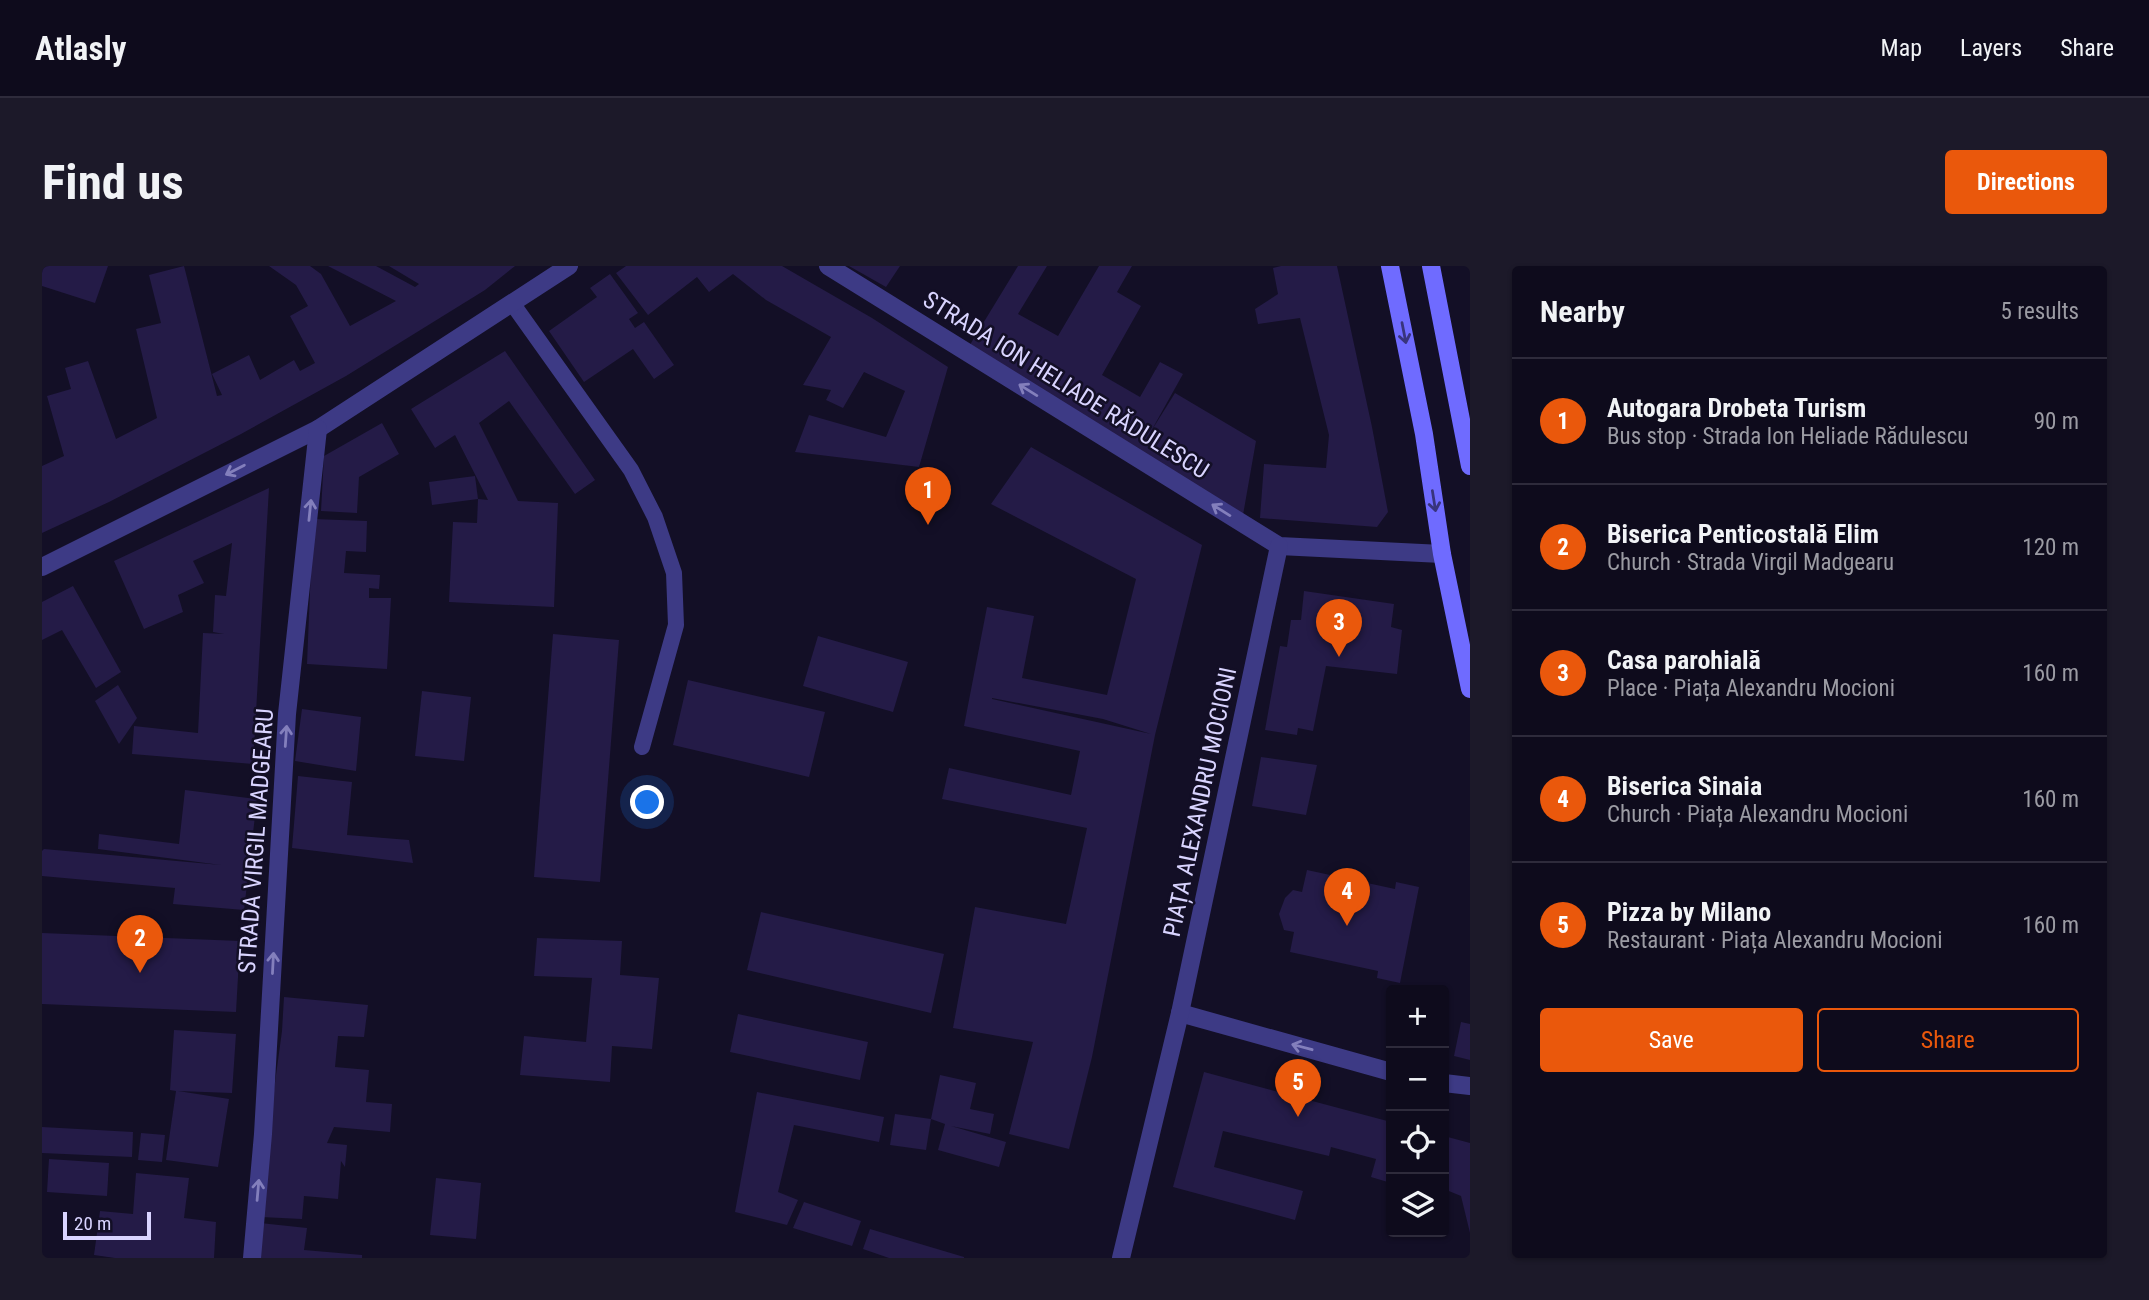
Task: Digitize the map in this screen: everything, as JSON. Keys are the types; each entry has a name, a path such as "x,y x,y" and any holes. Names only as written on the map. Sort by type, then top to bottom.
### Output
{"main road":[{"path":"1390,266 1424,434 1443,554 1470,689"},
{"path":"1431,266 1470,466"}],"street":[{"path":"42,567 318,429 569,266"},
{"name":"STRADA ION HELIADE RĂDULESCU","path":"828,266 1279,547"},
{"name":"STRADA VIRGIL MADGEARU","path":"252,1258 263,1134 287,714 318,429"},
{"path":"1279,547 1443,554"},
{"name":"PIAȚA ALEXANDRU MOCIONI","path":"1121,1258 1180,1013 1279,547"},
{"path":"1180,1013 1386,1071"},
{"path":"1449,1084 1470,1087"}],"lane":[{"path":"512,303 631,470 655,517 674,573 677,625 642,747"}],"building":[{"path":"42,266 108,266 95,303 42,286"},
{"path":"184,266 217,396 222,395 212,374 249,355 260,380 294,360 300,371 315,363 290,316 308,306 296,285 269,266 310,266 321,274 350,326 396,301 328,266 376,266 415,287 419,284 389,266 515,266 485,290 346,376 241,434 42,533 42,466 64,456 47,396 71,389 65,368 88,361 116,439 157,418 136,329 161,323 149,275"},
{"path":"626,266 782,266 872,318 948,367 919,467 795,452 809,415 886,437 905,391 864,372 843,408 826,400 831,390 803,385 831,337 766,300 733,274 709,292 697,277 648,315 616,273"},
{"path":"849,266 900,266 886,287"},
{"path":"1018,266 1047,266 1018,314 1058,336 1099,266 1132,266 1117,292 1141,306 1102,375 1140,397 1160,362 1183,374 1150,433 1175,393 1256,441 1243,515 968,348"},
{"path":"1337,266 1388,512 1377,527 1260,518 1264,464 1326,468 1329,435 1300,318 1258,324 1255,309 1278,294 1273,268"},
{"path":"610,274 638,313 629,319 635,328 644,322 674,365 654,379 633,349 584,382 549,331 597,297 590,288"},
{"path":"505,351 595,480 575,494 509,401 479,423 518,501 558,503 554,607 449,602 453,522 477,523 478,499 488,500 455,435 435,448 411,409"},
{"path":"382,423 399,454 359,477 357,513 321,511 324,456"},
{"path":"1031,447 1202,545 1155,735 1092,1057 1069,1149 1009,1134 1033,1042 953,1028 975,907 1066,924 1087,828 942,799 949,768 1071,795 1080,751 964,726 987,607 1034,616 1022,678 1107,695 1136,579 991,504","holes":["992,698 1103,719 1151,734"]},
{"path":"475,476 478,499 432,505 429,482"},
{"path":"269,488 253,764 132,754 134,726 198,733 203,633 224,634 213,632 215,595 226,596 232,543 193,561 204,583 178,595 183,612 144,629 114,561"},
{"path":"313,519 367,521 366,552 346,551 344,573 380,575 379,589 369,588 369,598 391,598 387,669 307,664"},
{"path":"73,586 121,672 96,688 62,630 42,640 42,602"},
{"path":"1304,591 1394,604 1391,627 1402,630 1397,674 1326,666 1313,731 1298,728 1297,735 1265,730 1280,646 1287,647 1291,620 1301,620"},
{"path":"553,634 619,640 600,882 534,877"},
{"path":"818,636 908,662 893,712 803,686"},
{"path":"688,680 825,712 809,777 673,745"},
{"path":"118,685 137,718 119,744 95,701"},
{"path":"422,691 471,697 464,761 415,756"},
{"path":"302,709 361,717 356,771 295,761"},
{"path":"1261,757 1317,765 1306,815 1252,806"},
{"path":"298,776 352,782 347,835 409,840 413,863 292,848"},
{"path":"185,790 257,799 244,910 173,904 175,888 42,876 44,849 221,865 98,849 99,834 179,844"},
{"path":"1307,870 1395,889 1396,882 1419,887 1400,983 1377,978 1378,971 1290,952 1294,932 1284,930 1279,914 1285,898 1293,890 1302,892"},
{"path":"761,912 944,954 931,1013 747,970"},
{"path":"42,933 240,941 236,1012 42,1004"},
{"path":"537,938 622,941 620,975 659,978 652,1049 612,1046 610,1082 520,1075 524,1036 586,1042 592,978 534,976"},
{"path":"284,997 368,1005 364,1037 338,1036 335,1067 369,1070 366,1102 392,1104 390,1132 334,1127 327,1143 347,1145 345,1167 341,1161 338,1199 304,1196 302,1219 261,1217 265,1156"},
{"path":"738,1014 868,1042 860,1080 730,1052"},
{"path":"1461,1022 1470,1024 1470,1060 1454,1056"},
{"path":"174,1030 236,1034 232,1093 178,1091 229,1099 218,1167 166,1160 176,1091 170,1090"},
{"path":"1204,1072 1386,1121 1386,1182 1371,1177 1376,1159 1331,1147 1329,1156 1223,1131 1214,1167 1303,1191 1295,1220 1173,1187"},
{"path":"940,1075 976,1083 970,1109 994,1114 990,1134 951,1126 1006,1142 999,1167 938,1150 945,1124 931,1119"},
{"path":"757,1092 884,1117 879,1142 794,1125 778,1192 798,1200 787,1225 735,1212"},
{"path":"895,1114 931,1119 926,1150 890,1145"},
{"path":"42,1127 133,1132 132,1157 42,1153"},
{"path":"141,1133 165,1135 162,1162 138,1160"},
{"path":"1449,1137 1470,1143 1470,1233 1461,1196 1449,1191"},
{"path":"49,1159 109,1163 107,1196 47,1192"},
{"path":"136,1173 189,1178 184,1218 216,1222 214,1258 115,1258 94,1255 100,1211 133,1214"},
{"path":"436,1178 481,1183 476,1239 430,1235"},
{"path":"804,1202 861,1221 852,1246 793,1228"},
{"path":"260,1223 307,1228 304,1250 362,1255 362,1258 258,1258"},
{"path":"870,1229 964,1258 889,1258 863,1249"}],"place":[{"name":"Autogara Drobeta Turism","path":"928,525"},
{"name":"Casa parohială","path":"1339,657"},
{"name":"Biserica Sinaia","path":"1347,926"},
{"name":"Biserica Penticostală Elim","path":"140,973"},
{"name":"Pizza by Milano","path":"1298,1117"}]}
